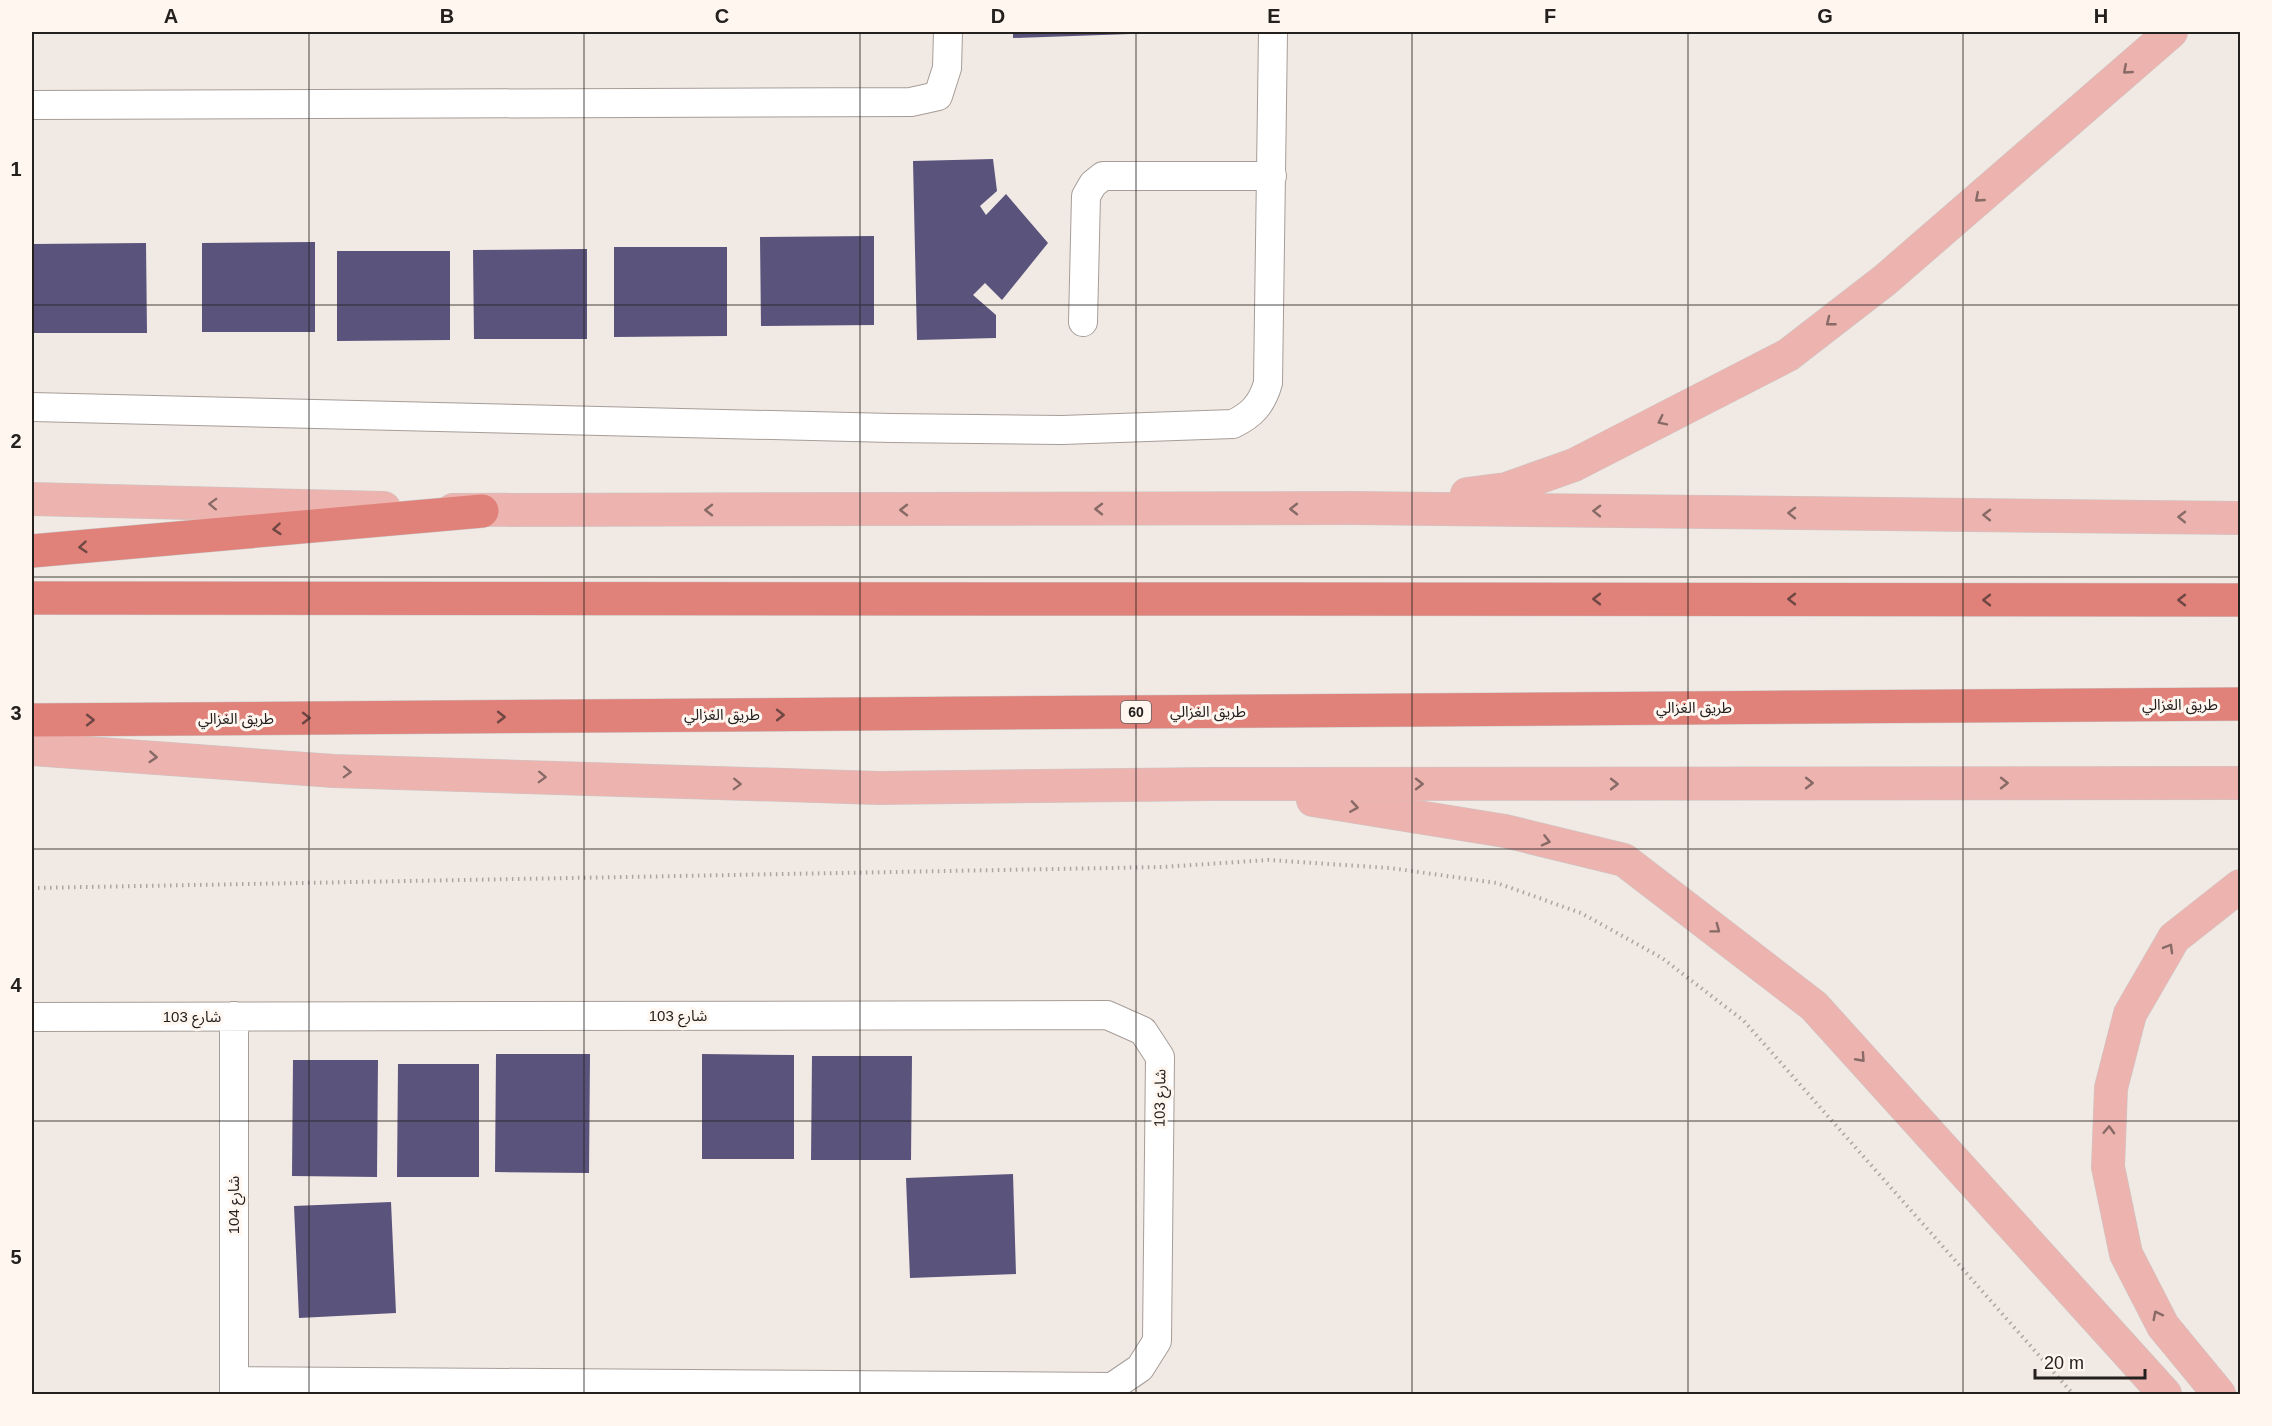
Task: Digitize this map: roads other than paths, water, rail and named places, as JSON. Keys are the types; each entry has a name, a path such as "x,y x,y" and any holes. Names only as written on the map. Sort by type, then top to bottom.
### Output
{"highway":[{"path":"32,551 482,511"},
{"path":"32,598 2241,600"},
{"name":"طريق الغزالي","path":"32,720 2241,704"}],"main road":[{"path":"1353,508 1506,489 1574,465 1788,355 1885,280 2171,32"},
{"path":"32,499 482,511 1353,508 2241,518"},
{"path":"32,749 334,771 867,788 1213,784 2241,783"},
{"path":"1213,784 1505,831 1624,860 1814,1006 2165,1395"},
{"path":"2219,1395 2163,1326 2126,1254 2108,1167 2111,1088 2130,1014 2174,938 2241,886"}],"street":[{"path":"32,105 911,102 938,96 947,68 948,32"},
{"path":"32,406 891,428 1062,430 1233,424 1256,410 1264,397 1268,383 1273,32"},
{"path":"1083,322 1086,196 1093,184 1103,176 1272,176"},
{"name":"شارع 103","path":"32,1017 1107,1015 1143,1031 1160,1057 1157,1341 1140,1368 1112,1386 234,1388"},
{"name":"شارع 104","path":"234,1016 234,1388"}]}
